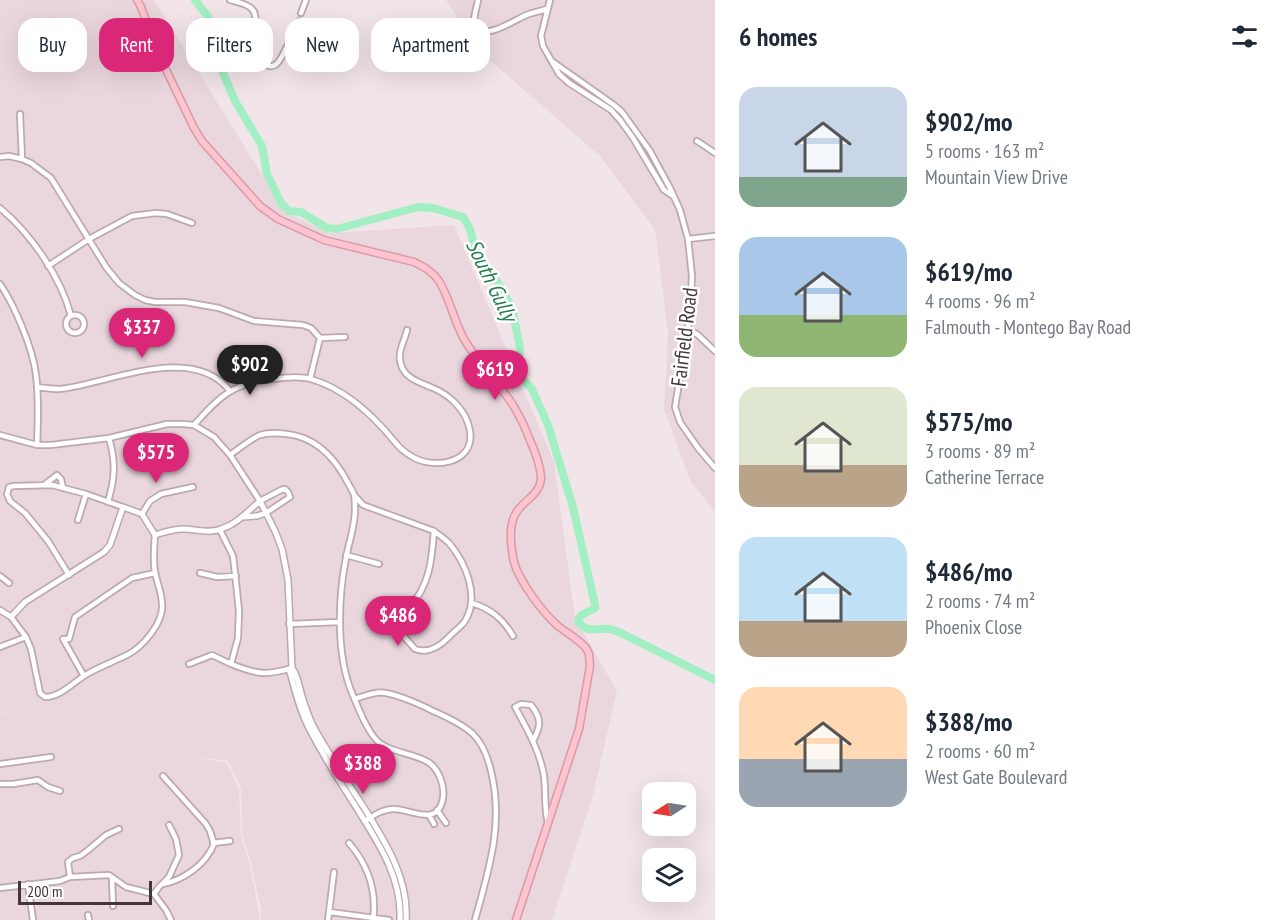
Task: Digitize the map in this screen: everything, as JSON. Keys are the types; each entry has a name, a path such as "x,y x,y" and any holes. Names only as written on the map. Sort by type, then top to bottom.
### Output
{"main road":[{"path":"137,0 158,53 194,128 202,141 260,206 278,219 324,240 414,262 428,268 438,279 446,294 457,325 474,356 514,406 527,432 539,464 541,480 536,493 515,514 512,522 512,548 517,571 548,617 583,644 591,660 579,729 516,920"}],"street":[{"path":"230,0 247,5 255,14 254,45 258,59 267,66 274,66 282,59 285,52"},
{"path":"301,13 306,0"},
{"path":"478,0 474,21 477,30 482,32 508,24 527,14 548,9"},
{"name":"Fairfield Road","path":"552,0 541,36 543,46 559,74 611,110 620,120 664,190 673,196 680,210 688,239 692,276 688,329 675,407 680,422 715,468"},
{"path":"20,114 22,159"},
{"path":"697,141 715,153"},
{"path":"0,157 9,156 32,163 51,178 119,284 145,300 196,304 219,308 254,321 303,325 311,328 320,338"},
{"path":"0,208 29,238 48,266 67,302 71,316"},
{"path":"48,266 89,239 132,216 167,214 192,223"},
{"path":"688,239 715,236"},
{"path":"0,284 20,323 36,373 37,445"},
{"path":"688,329 715,351"},
{"path":"194,425 230,392 241,386 275,379 310,379 356,402 411,457 440,464 454,460 466,452 471,440 465,415 455,403 435,388 413,380 402,369 400,353 407,330"},
{"path":"320,338 345,337"},
{"path":"310,379 320,338"},
{"path":"37,387 59,389 92,383 130,372 182,368 213,376 230,392"},
{"path":"0,435 37,445 109,438 167,424 194,425 214,436 230,455 260,501 282,549 288,580 292,668 295,671 304,705 314,727 368,820 386,846 401,878 406,902 406,920"},
{"path":"230,455 259,436 273,432 299,435 329,455 363,505 434,531 449,543 463,565 470,585 472,603 464,622 440,645 430,650 420,651 415,649 391,624 410,607 424,586 430,565 434,531"},
{"path":"108,502 114,470 109,438"},
{"path":"44,485 57,475 61,479 63,488"},
{"path":"0,610 11,617 26,637 40,693 45,697 53,696 107,663 129,654 148,637 158,624 162,613 155,573 155,535 142,514 86,494 52,485 9,488 7,494 10,501 25,513 48,541 69,575"},
{"path":"142,514 150,501 161,494 193,487"},
{"path":"0,489 8,491"},
{"path":"155,535 175,529 220,530 244,517 260,501 281,490 286,490 290,494 286,501 266,513 244,517"},
{"path":"78,520 86,494"},
{"path":"355,496 355,521 341,586 340,622 347,680 372,733 380,743 428,762 437,772 442,783 443,798 441,806 429,815 423,816 396,809 377,813 368,820"},
{"path":"11,617 25,602 104,552 110,545 123,507"},
{"path":"220,530 233,556 239,611 238,638 231,664"},
{"path":"346,555 379,564"},
{"path":"84,676 63,639 69,639 72,621 132,578 155,573"},
{"path":"200,573 217,577 236,576"},
{"path":"0,576 9,583"},
{"path":"472,603 496,615 513,636"},
{"path":"289,624 340,622"},
{"path":"0,647 26,637"},
{"path":"189,664 212,655 258,673 292,668"},
{"path":"355,699 385,692 425,706 466,728 482,745 494,783 496,828 493,854 475,920"},
{"path":"533,741 539,731 539,718 531,705 521,704 515,707 533,741 539,758 544,776 548,823"},
{"path":"0,764 51,757"},
{"path":"163,776 206,824 213,843 208,855 188,874 163,884"},
{"path":"0,784 38,780 60,791"},
{"path":"437,810 446,823"},
{"path":"429,815 434,824"},
{"path":"368,820 395,879 400,902 400,920"},
{"path":"154,894 170,877 178,855 176,839 169,825"},
{"path":"70,877 68,862 70,860 80,856 106,835 119,829"},
{"path":"213,843 230,842"},
{"path":"349,843 365,865 370,879 375,904 373,919"},
{"path":"328,920 334,872"},
{"path":"0,888 60,881 70,877 109,874 126,887 154,894 171,920"},
{"path":"112,878 112,906"},
{"path":"27,884 33,920"},
{"path":"330,912 389,920"}],"shaded area":[{"path":"0,0 154,0 165,18 99,18 99,72 174,72 174,32 186,52 186,72 198,72 285,212 331,233 454,225 554,462 575,618 617,691 592,799 552,920 261,920 250,859 242,834 241,788 228,761 196,757 227,763 239,789 241,835 249,861 260,920 0,920 0,712 13,716 0,711"},
{"path":"446,0 715,0 715,513 690,480 664,409 668,332 655,230 600,156 490,60 490,18 458,18"}],"waterway":[{"name":"South Gully","path":"195,0 209,18 210,37 215,54 235,101 262,146 267,174 281,203 289,211 301,212 327,228 337,229 418,207 433,208 463,217 470,229 481,262 499,284 512,308 520,348 519,375 532,389 548,425 573,507 595,605 595,608 583,614 578,621 585,628 610,629 619,632 715,680"}],"tunnel":[{"path":"299,18 301,13"}]}
